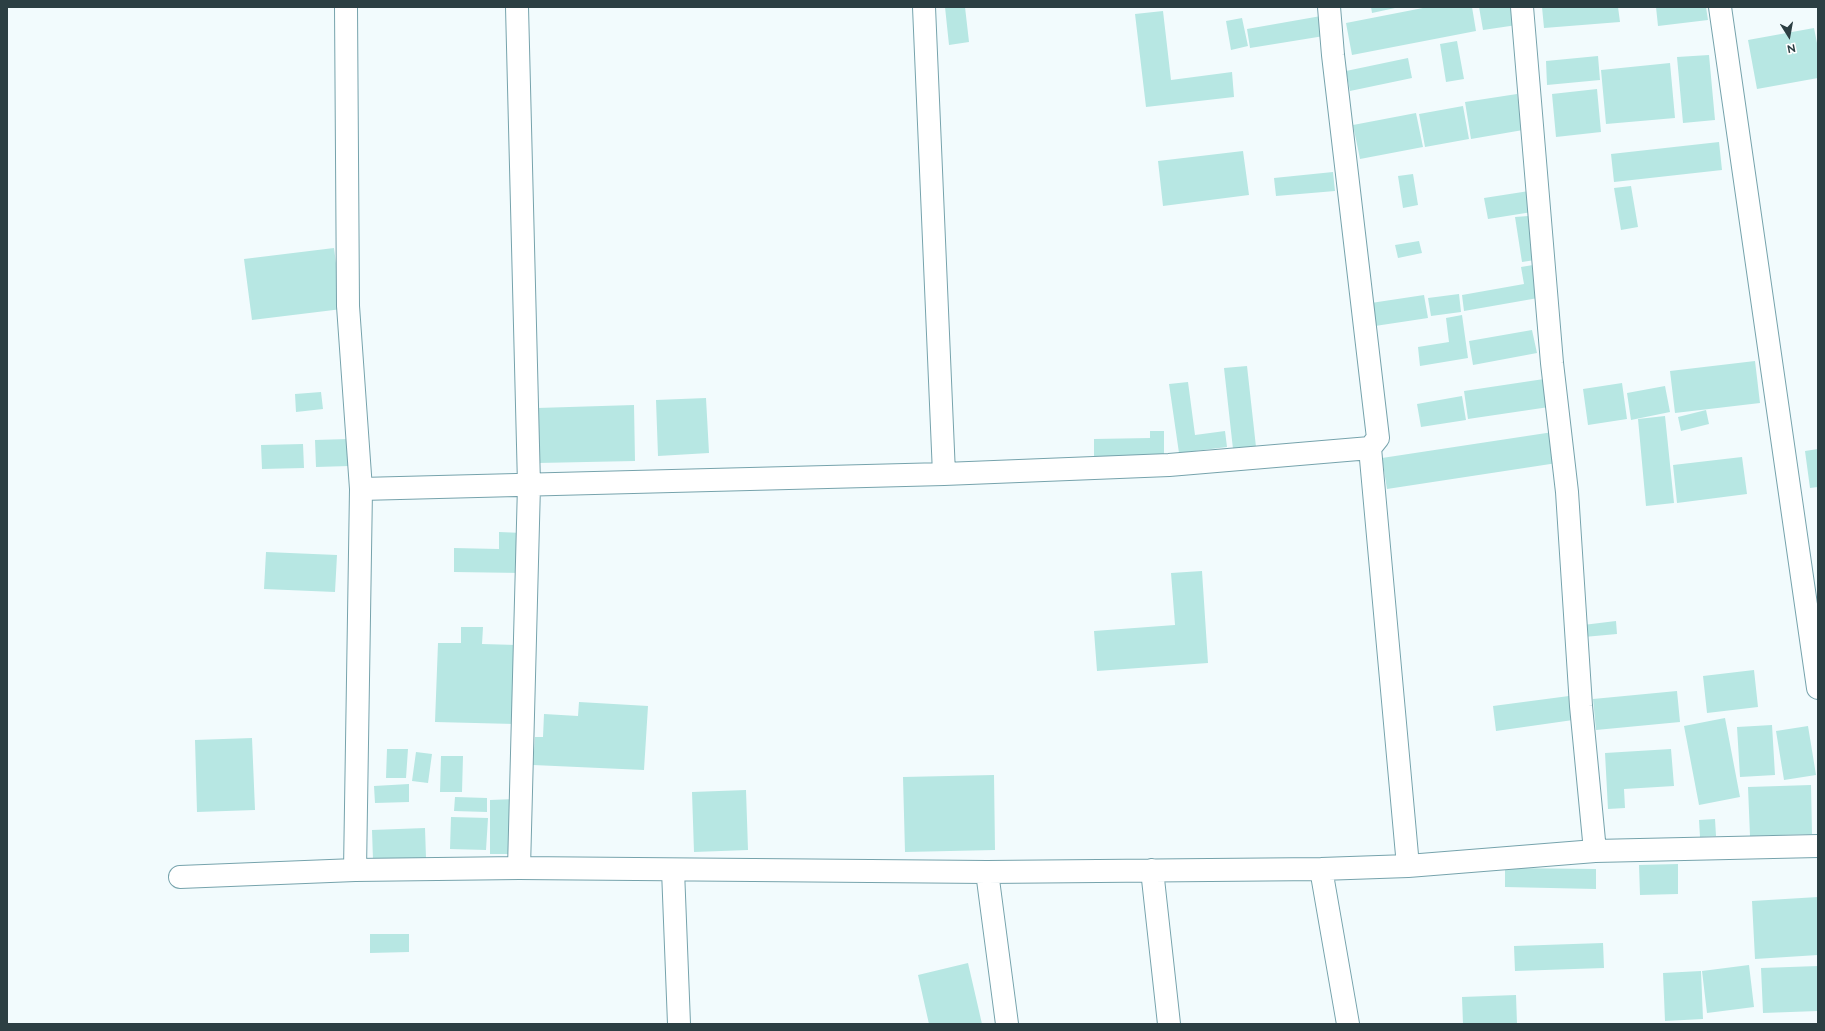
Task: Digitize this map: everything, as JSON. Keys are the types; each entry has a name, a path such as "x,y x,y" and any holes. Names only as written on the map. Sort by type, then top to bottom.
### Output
{"street":[{"path":"346,7 348,306 360,489 355,870"},
{"path":"517,7 528,485 519,868"},
{"path":"924,7 944,474"},
{"path":"1329,7 1333,55 1378,438 1370,448 1408,866"},
{"path":"1522,7 1552,363 1567,492 1581,706 1595,852"},
{"path":"1720,7 1818,688"},
{"path":"360,489 944,474 1169,465 1370,448"},
{"path":"180,877 355,870 519,868 987,872 1321,869 1408,866 1595,852 1818,846"},
{"path":"1321,869 1348,1024"},
{"path":"673,870 678,1024"},
{"path":"1152,870 1169,1024"},
{"path":"987,872 1007,1024"}],"building":[{"path":"945,7 965,7 969,42 949,45"},
{"path":"1371,7 1395,7 1395,8 1372,13"},
{"path":"1428,7 1472,7 1476,31 1352,55 1346,23"},
{"path":"1479,7 1514,7 1517,25 1483,30"},
{"path":"1542,7 1618,7 1620,22 1544,28"},
{"path":"1656,7 1706,7 1708,20 1658,26"},
{"path":"1163,11 1171,80 1232,72 1234,97 1146,107 1135,14"},
{"path":"1321,16 1324,36 1250,48 1247,29"},
{"path":"1242,18 1248,46 1231,50 1226,21"},
{"path":"1814,28 1818,48 1818,78 1757,89 1748,40"},
{"path":"1457,41 1464,79 1446,82 1440,44"},
{"path":"1709,55 1715,120 1683,123 1677,57"},
{"path":"1598,56 1600,80 1547,85 1546,61"},
{"path":"1408,58 1412,78 1350,91 1346,71"},
{"path":"1670,63 1675,118 1606,124 1601,70"},
{"path":"1597,89 1601,132 1556,137 1552,94"},
{"path":"1517,94 1523,130 1471,139 1465,102"},
{"path":"1463,106 1469,139 1425,147 1419,114"},
{"path":"1416,113 1423,147 1360,159 1353,125"},
{"path":"1719,142 1722,170 1614,182 1611,154"},
{"path":"1243,151 1249,195 1163,206 1158,161"},
{"path":"1333,172 1335,191 1276,196 1274,178"},
{"path":"1413,174 1418,205 1403,208 1398,176"},
{"path":"1631,186 1638,227 1621,230 1614,188"},
{"path":"1529,191 1532,212 1488,219 1484,198"},
{"path":"1528,216 1535,260 1522,262 1515,217"},
{"path":"1419,241 1422,253 1398,258 1395,245"},
{"path":"334,248 342,309 252,320 244,259"},
{"path":"1533,265 1538,298 1464,311 1462,295 1524,284 1521,267"},
{"path":"1459,294 1461,312 1431,316 1428,298"},
{"path":"1424,295 1428,318 1375,326 1371,303"},
{"path":"1462,315 1468,358 1420,366 1418,347 1449,342 1446,318"},
{"path":"1532,330 1537,353 1473,365 1469,341"},
{"path":"1755,361 1760,403 1675,413 1670,371"},
{"path":"1247,366 1256,447 1233,449 1224,368"},
{"path":"1544,379 1549,407 1468,419 1464,391"},
{"path":"1188,382 1195,435 1225,431 1227,447 1179,453 1169,384"},
{"path":"1622,383 1627,419 1588,425 1583,389"},
{"path":"1665,386 1670,412 1631,420 1627,393"},
{"path":"321,392 323,409 296,412 295,394"},
{"path":"1462,396 1466,420 1421,427 1417,404"},
{"path":"706,398 709,453 658,456 656,400"},
{"path":"634,405 635,461 538,463 537,408"},
{"path":"1706,410 1709,424 1681,431 1678,417"},
{"path":"1665,416 1674,503 1646,506 1638,419"},
{"path":"1150,431 1164,431 1164,456 1094,457 1094,439 1150,438"},
{"path":"1553,432 1557,463 1387,489 1382,458"},
{"path":"348,439 349,466 316,467 315,440"},
{"path":"303,444 304,468 262,469 261,445"},
{"path":"1818,449 1818,487 1810,488 1805,451"},
{"path":"1742,457 1747,494 1677,503 1673,465"},
{"path":"499,532 523,533 522,573 454,572 454,548 499,549"},
{"path":"266,552 337,555 335,592 264,589"},
{"path":"1202,571 1208,663 1097,671 1094,631 1175,625 1171,573"},
{"path":"1616,621 1617,634 1584,637 1583,625"},
{"path":"461,627 483,627 482,644 517,645 515,724 435,722 438,643 461,643"},
{"path":"1754,670 1758,707 1707,713 1703,676"},
{"path":"1677,691 1680,722 1596,730 1593,699"},
{"path":"1569,696 1573,720 1496,731 1493,706"},
{"path":"579,702 648,706 644,770 533,765 535,737 543,737 544,714 578,716"},
{"path":"1725,718 1740,797 1699,805 1684,726"},
{"path":"1772,725 1775,775 1740,777 1737,727"},
{"path":"1808,726 1816,775 1784,780 1776,731"},
{"path":"252,738 255,810 197,812 195,740"},
{"path":"387,749 408,749 406,778 386,778"},
{"path":"1671,749 1674,786 1624,789 1625,808 1608,809 1605,753"},
{"path":"416,752 432,754 428,783 412,781"},
{"path":"441,756 463,756 462,792 440,792"},
{"path":"994,775 995,850 905,852 903,777"},
{"path":"409,784 409,802 375,803 374,786"},
{"path":"1811,785 1812,834 1750,836 1748,787"},
{"path":"746,790 748,850 694,852 692,792"},
{"path":"455,797 487,798 487,812 454,811"},
{"path":"515,799 515,854 490,854 490,800"},
{"path":"451,817 488,818 486,850 450,849"},
{"path":"1715,819 1716,836 1700,837 1699,820"},
{"path":"425,828 426,858 373,860 372,830"},
{"path":"1678,864 1678,894 1640,895 1639,865"},
{"path":"1505,868 1596,869 1596,889 1505,887"},
{"path":"1818,897 1818,955 1755,959 1752,901"},
{"path":"370,934 409,934 409,952 370,953"},
{"path":"1603,943 1604,968 1515,971 1514,946"},
{"path":"968,963 982,1024 929,1024 918,975"},
{"path":"1749,965 1754,1007 1707,1013 1702,971"},
{"path":"1818,966 1818,1011 1763,1013 1761,968"},
{"path":"1701,971 1703,1019 1665,1021 1663,973"},
{"path":"1516,995 1517,1024 1463,1024 1462,997"}]}
